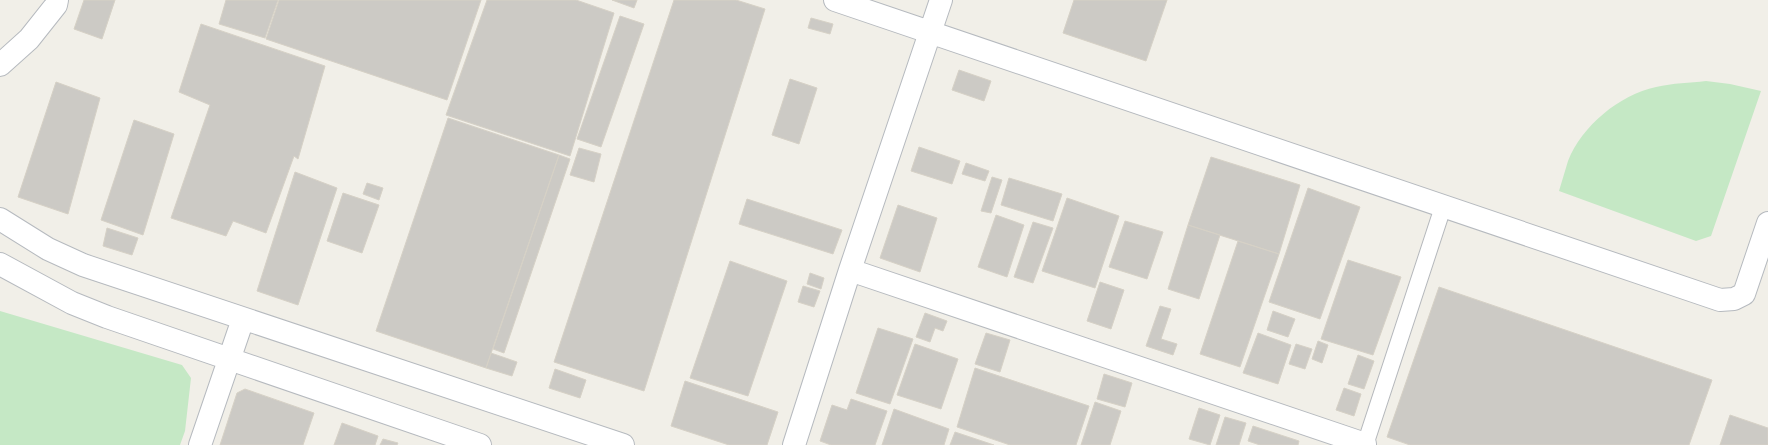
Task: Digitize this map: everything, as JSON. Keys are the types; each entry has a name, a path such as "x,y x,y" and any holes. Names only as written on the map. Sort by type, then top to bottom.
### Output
{"street":[{"path":"835,0 1720,300 1734,299 1744,294 1768,222"},
{"path":"794,445 850,270 941,0"},
{"path":"0,65 29,39 53,2"},
{"path":"850,270 1365,445 1443,207"},
{"path":"0,219 48,249 83,265 623,445"},
{"path":"0,264 72,303 107,317 480,445"},
{"path":"200,445 243,318"}],"green space":[{"path":"1706,81 1761,91 1711,236 1696,241 1559,191 1574,148 1592,124 1603,114 1642,91 1675,84"},
{"path":"0,311 182,365 191,378 185,431 180,445 0,445"}],"building":[{"path":"84,0 115,0 102,39 74,29"},
{"path":"226,0 278,0 265,38 219,24"},
{"path":"279,0 481,0 447,100 266,39"},
{"path":"487,0 576,0 614,13 570,156 446,115"},
{"path":"612,0 637,0 634,8"},
{"path":"674,0 736,0 765,9 644,391 554,362"},
{"path":"1074,0 1167,0 1146,61 1063,33"},
{"path":"620,16 644,24 601,147 577,139"},
{"path":"811,18 833,24 830,34 808,28"},
{"path":"201,24 325,66 298,159 294,156 266,233 233,221 226,236 171,218 210,105 179,92"},
{"path":"959,70 991,81 984,101 952,90"},
{"path":"790,79 817,88 799,144 772,135"},
{"path":"56,82 100,98 68,214 18,197"},
{"path":"448,118 559,155 486,368 376,331"},
{"path":"134,120 174,134 143,235 101,220"},
{"path":"919,147 960,161 952,184 911,171"},
{"path":"579,148 601,154 594,182 570,175"},
{"path":"559,155 570,159 504,353 493,349"},
{"path":"1211,157 1300,185 1279,254 1188,225"},
{"path":"966,163 989,171 985,181 962,174"},
{"path":"295,172 337,188 298,305 257,291"},
{"path":"992,177 1002,180 991,213 981,211"},
{"path":"1009,178 1062,194 1053,221 1001,205"},
{"path":"367,183 383,188 379,200 363,194"},
{"path":"1308,188 1360,207 1320,319 1269,302"},
{"path":"343,193 379,205 362,253 327,241"},
{"path":"1067,198 1119,216 1095,288 1042,271"},
{"path":"747,199 842,230 833,254 739,224"},
{"path":"898,205 937,218 920,272 880,258"},
{"path":"996,215 1024,225 1007,277 978,267"},
{"path":"1125,221 1163,232 1147,279 1109,267"},
{"path":"1033,222 1053,228 1033,283 1014,277"},
{"path":"1188,225 1220,235 1199,299 1168,289"},
{"path":"107,228 138,238 132,255 103,246"},
{"path":"1238,241 1279,254 1240,367 1200,354"},
{"path":"1348,260 1401,277 1373,355 1321,339"},
{"path":"730,261 787,281 748,396 690,378"},
{"path":"810,273 824,278 821,289 807,284"},
{"path":"1100,282 1124,290 1111,329 1087,321"},
{"path":"803,286 820,291 814,307 798,302"},
{"path":"1439,287 1712,380 1689,445 1410,445 1387,437"},
{"path":"1160,306 1171,309 1161,339 1177,344 1173,355 1146,346"},
{"path":"1273,311 1295,319 1288,337 1267,330"},
{"path":"925,313 947,321 943,331 935,328 930,342 916,337"},
{"path":"878,328 913,339 890,404 856,393"},
{"path":"986,333 1010,340 1000,372 975,364"},
{"path":"1258,333 1291,345 1278,384 1243,373"},
{"path":"1318,341 1328,345 1322,363 1312,359"},
{"path":"915,344 958,359 941,409 897,395"},
{"path":"1296,344 1312,349 1305,369 1289,364"},
{"path":"491,353 517,362 512,376 486,368"},
{"path":"1358,355 1374,361 1364,389 1348,384"},
{"path":"975,368 1089,406 1076,445 1010,445 957,427"},
{"path":"555,369 586,380 580,398 549,388"},
{"path":"1104,374 1132,383 1125,407 1097,399"},
{"path":"685,381 778,412 767,445 729,445 671,426"},
{"path":"1344,388 1361,394 1354,416 1336,410"},
{"path":"245,389 314,413 303,445 220,445 237,393"},
{"path":"851,399 887,411 875,445 831,445 820,441 832,405 847,410"},
{"path":"1095,402 1121,411 1110,445 1081,445"},
{"path":"1199,408 1220,415 1210,445 1189,439"},
{"path":"894,409 949,429 944,445 882,445"},
{"path":"1730,415 1768,428 1768,445 1720,445"},
{"path":"1225,417 1246,423 1239,445 1216,445"},
{"path":"342,423 378,436 375,445 334,445"},
{"path":"1253,426 1299,441 1298,445 1260,445 1248,441"},
{"path":"955,432 994,445 950,445"},
{"path":"383,439 398,443 397,445 380,445"}]}
